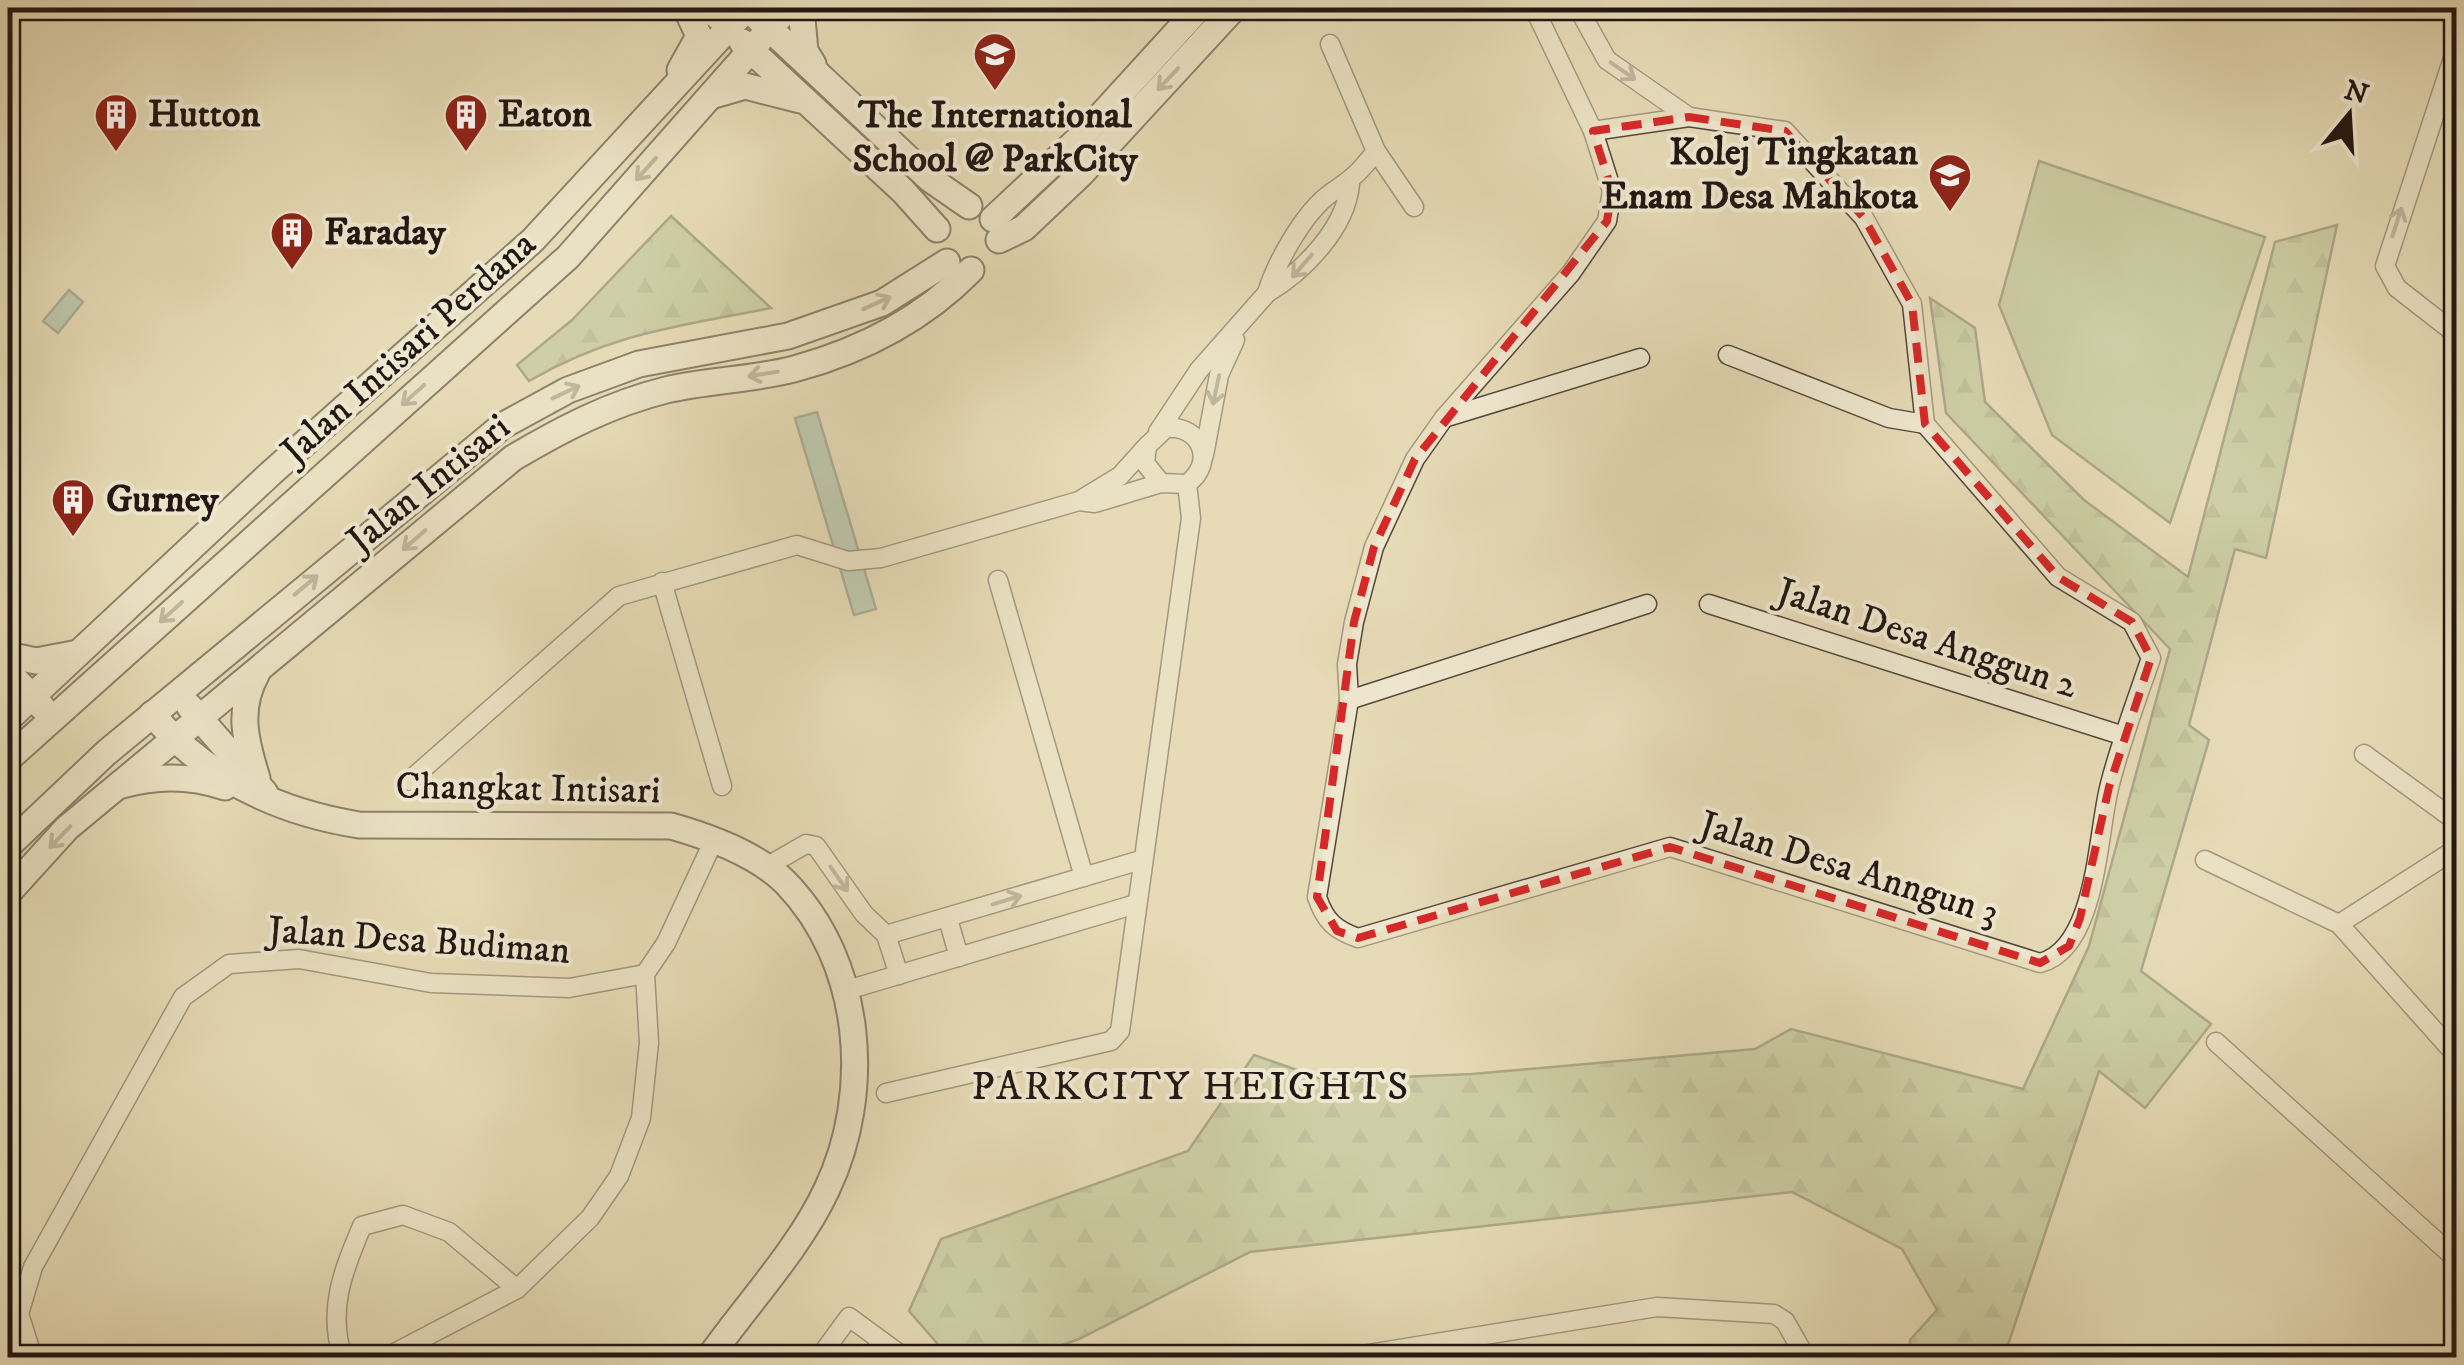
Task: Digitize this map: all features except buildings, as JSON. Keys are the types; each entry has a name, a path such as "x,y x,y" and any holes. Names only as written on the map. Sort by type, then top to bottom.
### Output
{"street":[{"path":"642,123 699,36 686,8"},
{"path":"702,8 810,103 936,228"},
{"path":"747,8 930,179 996,229 1024,228 1080,174 1234,8"},
{"name":"Jalan Intisari Perdana","path":"15,709 270,474 533,240 747,8"},
{"name":"Jalan Intisari Perdana","path":"8,759 568,258 788,8"},
{"path":"801,8 805,50 820,74"},
{"path":"970,206 949,212 936,228 935,241 959,266 991,260 996,229 1198,8"},
{"name":"Jalan Desa Anngun 3","path":"1534,8 1593,131 1610,180 1607,221 1570,273 1444,418 1415,459 1374,546 1351,636 1349,700 1318,897 1330,924 1358,938 1670,848 2040,963 2056,959 2070,946 2080,918 2124,736 2151,658 2132,622 2058,577 1925,424"},
{"path":"1578,8 1607,60 1689,117"},
{"path":"1330,44 1376,151 1414,207"},
{"path":"2456,55 2411,178 2385,266 2398,288 2456,334"},
{"path":"711,96 744,86 777,90 810,103"},
{"path":"1593,131 1689,117 1785,131 1864,218 1912,304 1925,424 1889,418 1728,355"},
{"path":"409,781 620,596 797,545 848,561 882,558 1080,501 1120,476 1152,439 1200,370 1267,293 1296,276 1348,208 1350,184 1376,151"},
{"name":"Jalan Intisari","path":"8,893 67,828 489,476 568,425 667,390 794,369 886,334 943,299 959,266"},
{"name":"Jalan Intisari","path":"8,846 177,692 502,426 568,390 639,364 788,336 882,302 959,266"},
{"path":"1080,501 1095,503 1161,483 1187,484 1199,473 1219,375 1241,326"},
{"path":"1444,418 1640,358"},
{"path":"1152,439 1184,429 1198,440 1204,458"},
{"path":"1152,439 1148,472 1161,483"},
{"path":"886,1093 1111,1041 1124,1016 1141,860 1191,518 1187,484"},
{"path":"998,580 1084,877"},
{"path":"662,582 722,786"},
{"path":"1349,700 1647,604"},
{"name":"Jalan Desa Anggun 2","path":"1709,604 2124,736"},
{"path":"8,655 36,661 77,653"},
{"path":"118,786 150,777 184,778 261,792 246,745 243,710 262,664"},
{"path":"8,672 15,709 44,727"},
{"name":"Changkat Intisari","path":"177,692 261,792"},
{"name":"Changkat Intisari","path":"152,714 173,740 218,777 326,820 359,826 654,824 714,840 766,866 785,883 822,934 844,991 856,1077 853,1109 830,1184 709,1358"},
{"path":"2364,754 2456,821"},
{"path":"385,1358 517,1289 590,1218 620,1176 641,1118 649,1043 645,974 666,943 714,840"},
{"path":"766,866 806,844 816,846 864,914 886,934 900,975"},
{"path":"2339,924 2456,849"},
{"path":"886,934 1141,860"},
{"path":"2204,860 2339,924 2456,1056"},
{"path":"844,991 1136,904"},
{"path":"948,919 959,957"},
{"name":"Jalan Desa Budiman","path":"34,1358 19,1314 34,1267 183,996 229,964 300,959 431,983 569,988 645,974"},
{"path":"2216,1042 2456,1259"},
{"path":"344,1358 334,1329 340,1276 362,1226 403,1214 449,1232 517,1289"},
{"path":"1344,1358 1657,1307 1774,1314 1785,1321 1806,1358"},
{"path":"828,1354 849,1318 905,1358"},
{"path":"870,1358 882,1341"}],"highlighted area":[{"path":"1689,117 1785,131 1864,218 1912,304 1925,424 2058,577 2132,622 2151,658 2109,787 2080,918 2069,946 2040,963 1670,847 1358,938 1337,931 1317,897 1354,622 1374,547 1415,459 1607,221 1612,191 1593,131"}],"green space":[{"path":"2039,161 2265,237 2170,523 2052,435 1999,305"},
{"path":"671,216 771,308 676,326 618,342 529,381 517,365 572,320"},
{"path":"2337,225 2266,558 2235,549 2189,725 2209,740 2141,971 2211,1024 2145,1108 2099,1071 2004,1357 1910,1357 1910,1340 1937,1310 1902,1249 1792,1192 1250,1252 1079,1339 1028,1357 949,1357 909,1311 941,1239 1188,1151 1254,1055 1326,1080 1472,1074 1755,1049 1791,1029 2023,1089 2089,946 2170,649 1946,413 1930,298 1975,328 1985,402 2084,500 2188,577 2275,242"}],"water":[{"path":"69,290 83,302 58,333 43,321"},
{"path":"817,412 876,609 854,615 795,418"}],"place":[{"name":"The International School @ ParkCity","path":"995,92"},
{"name":"Hutton","path":"116,153"},
{"name":"Eaton","path":"466,153"},
{"name":"Kolej Tingkatan Enam Desa Mahkota","path":"1950,213"},
{"name":"Faraday","path":"292,271"},
{"name":"Gurney","path":"73,538"}],"district":[{"name":"PARKCITY HEIGHTS","path":"1191,1088"}]}
